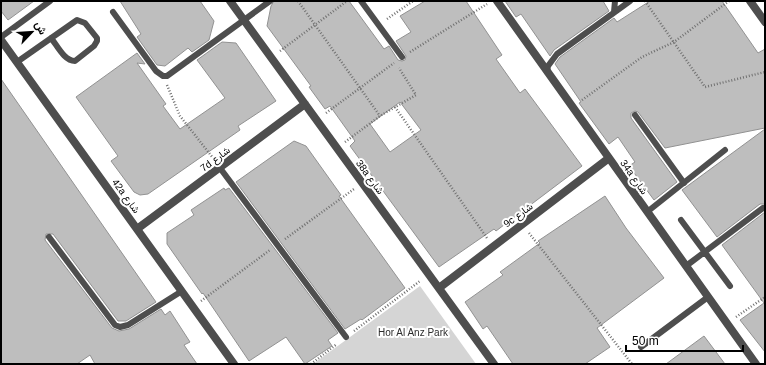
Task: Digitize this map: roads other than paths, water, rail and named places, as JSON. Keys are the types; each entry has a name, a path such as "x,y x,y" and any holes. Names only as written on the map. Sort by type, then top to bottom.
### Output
{"street":[{"name":"38a شارع","path":"230,1 494,364"},
{"name":"34a شارع","path":"497,1 756,364"},
{"path":"750,1 765,22"},
{"name":"42a شارع","path":"1,38 234,364"},
{"name":"7d شارع","path":"137,229 305,104"},
{"name":"9c شارع","path":"439,288 609,158"}],"lane":[{"path":"1,38 50,1"},
{"path":"112,12 156,71 162,76 171,73 270,1"},
{"path":"361,1 402,57"},
{"path":"614,12 615,1"},
{"path":"547,72 548,66 557,54 630,1"},
{"path":"17,62 51,38 77,20 85,23 97,38 97,41 94,46 77,59 71,61 51,38"},
{"path":"635,116 684,183"},
{"path":"647,212 725,150"},
{"path":"220,168 346,338"},
{"path":"686,266 763,208"},
{"path":"681,220 730,286"},
{"path":"49,237 115,325 120,327 128,325 182,291"},
{"path":"641,347 708,297"}],"park label":[{"name":"Hor Al Anz Park","path":"413,332"}]}
